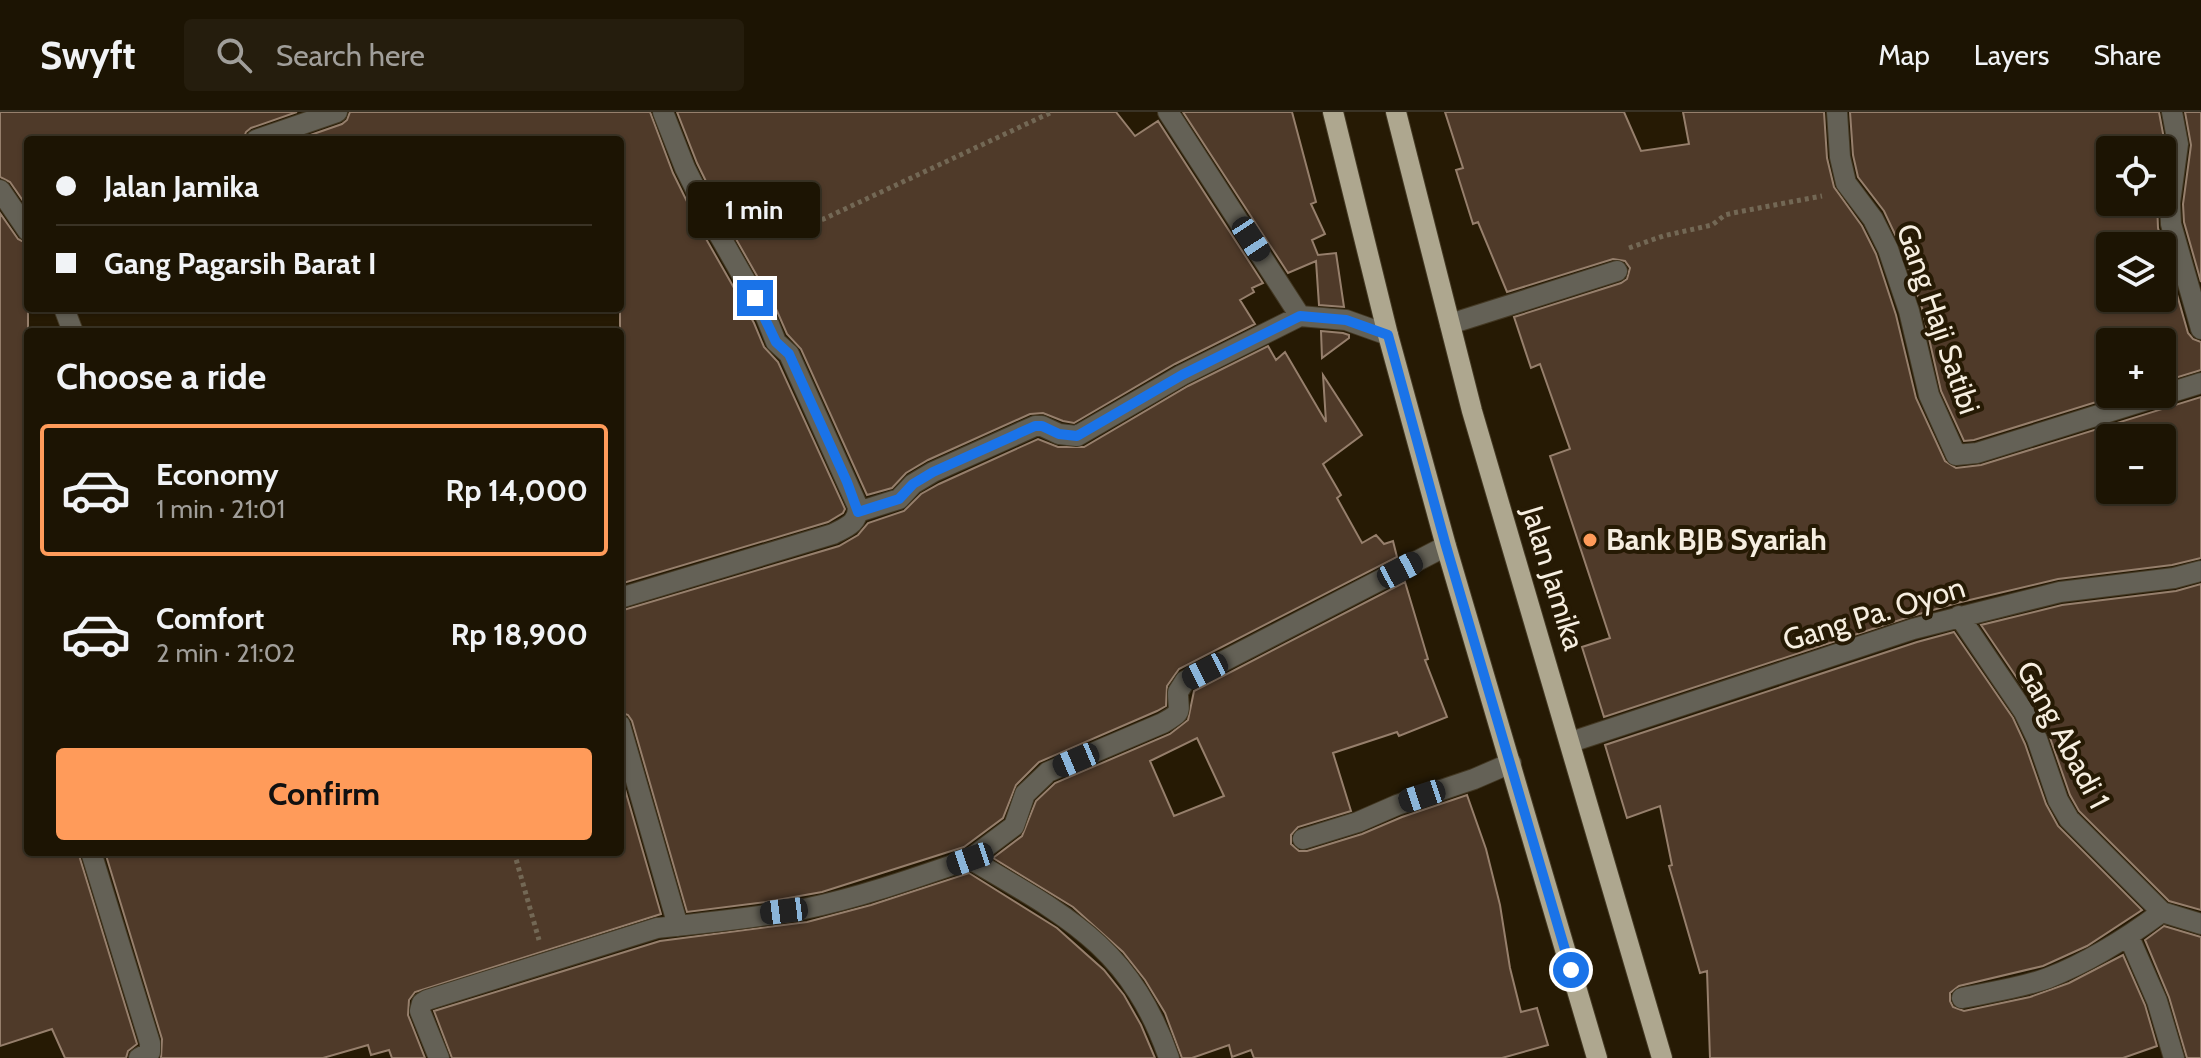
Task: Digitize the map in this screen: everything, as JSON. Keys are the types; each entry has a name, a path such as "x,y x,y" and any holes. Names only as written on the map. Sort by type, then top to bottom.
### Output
{"main road":[{"path":"1333,112 1388,335 1446,546 1597,1058"},
{"name":"Jalan Jamika","path":"1396,112 1472,411 1662,1058"}],"street":[{"path":"268,136 337,112"},
{"path":"624,597 833,534 853,523 858,512 827,435 789,354 776,342 766,317 713,224 685,168 663,112"},
{"path":"1168,112 1300,316"},
{"name":"Gang Haji Satibi","path":"1837,112 1840,157 1850,191 1873,219 1888,249 1909,311 1929,395 1951,450 1956,455 1977,453 2201,383"},
{"path":"2172,112 2178,144 2170,203 2171,224 2201,329"},
{"path":"0,190 24,225"},
{"path":"1450,324 1617,261"},
{"path":"858,512 899,499 913,484 933,472 1035,426 1077,436 1182,375 1300,316 1346,320 1388,335"},
{"path":"439,1058 420,1011 422,1003 657,928 803,909 889,887 970,859 1011,830 1025,794 1048,772 1177,715 1180,709 1178,692 1185,681 1446,546"},
{"name":"Gang Pa. Oyon","path":"1571,742 1959,616 2060,592 2174,578 2201,571"},
{"name":"Gang Abadi 1","path":"1959,616 2024,712 2058,800 2069,819 2162,912 2201,924"},
{"path":"624,739 678,926"},
{"path":"1303,839 1358,822 1511,763"},
{"path":"92,856 150,1043 150,1052 139,1058"},
{"path":"970,859 1063,915 1102,946 1130,977 1154,1017 1169,1058"},
{"path":"1962,998 2045,979 2129,937 2162,912"},
{"path":"2129,937 2157,1001 2166,1056"}],"path":[{"path":"800,230 1052,112"},
{"path":"1617,261 1663,236 1712,225 1725,215 1850,191"},
{"path":"515,856 546,963"}],"building":[{"path":"0,112 297,112 251,128 244,136 24,136 24,202 10,182 0,177"},
{"path":"350,112 650,112 673,173 701,230 754,323 764,347 778,362 845,509 843,513 828,522 624,583 624,328 620,328 620,312 624,312 624,136 308,136 347,120"},
{"path":"677,112 1116,112 1135,136 1158,121 1263,283 1252,288 1254,292 1240,300 1255,324 1175,364 1074,423 1043,413 1030,414 928,460 906,473 892,488 867,495 801,349 787,334 724,218"},
{"path":"1183,112 1292,112 1316,202 1311,204 1325,234 1312,240 1318,255 1336,253 1344,307 1319,305 1316,261 1288,273"},
{"path":"1445,112 1624,112 1641,151 1689,144 1683,112 1824,112 1827,158 1834,187 1862,226 1876,254 1896,315 1916,398 1945,461 1956,468 1981,465 2096,429 2096,504 2176,504 2176,424 2114,424 2165,408 2176,408 2176,405 2201,397 2201,558 2172,565 2058,579 1957,603 1604,717 1582,647 1610,638 1550,456 1570,449 1540,364 1531,368 1514,317 1621,283 1627,279 1630,268 1625,261 1613,259 1507,292 1478,222 1473,224 1456,170 1463,168"},
{"path":"1850,112 2159,112 2164,136 2096,136 2096,216 2158,216 2159,232 2096,232 2096,312 2176,312 2176,291 2188,333 2201,342 2201,370 2176,378 2176,328 2096,328 2096,402 1964,441 1941,391 1922,308 1900,245 1884,211 1858,177"},
{"path":"2185,112 2201,112 2201,282 2184,222 2183,204 2191,145"},
{"path":"0,213 18,239 24,242 24,312 28,312 28,328 24,328 24,856 79,856 137,1044 128,1051 126,1058 65,1058 52,1029 0,1046"},
{"path":"1321,331 1343,333 1349,338 1322,358"},
{"path":"1268,346 1276,360 1285,352 1326,422 1323,375 1362,435 1323,464 1341,495 1337,498 1362,543 1376,535 1384,544 1393,541 1397,557 1179,669 1167,686 1166,706 1039,762 1016,785 1003,818 964,847 822,892 687,912 632,721 624,714 624,610 839,546 858,535 868,523 904,511 921,494 939,484 1038,439 1058,447 1084,447 1188,386"},
{"path":"1405,582 1428,659 1425,660 1447,717 1399,736 1397,732 1333,753 1351,811 1298,827 1291,835 1291,844 1299,851 1307,851 1467,795 1486,849 1500,905 1521,1012 1537,1008 1548,1045 1502,1058 1254,1058 1251,1050 1232,1057 1229,1045 1192,1058 1182,1058 1165,1013 1123,952 1073,907 993,858 1022,836 1036,801 1055,783 1170,734 1188,720 1194,691","holes":["1197,738 1224,796 1174,816 1150,761"]},
{"path":"2201,584 2201,910 2169,901 2079,811 2036,706 1981,625 2062,605 2176,591"},
{"path":"1954,632 2013,718 2046,804 2058,826 2142,910 2087,946 2043,966 1959,986 1950,993 1950,1001 1953,1007 1964,1011 2030,997 2069,983 2123,955 2145,1005 2157,1046 2123,1058 1710,1058 1707,971 1700,973 1669,866 1672,865 1660,806 1627,818 1605,745"},
{"path":"624,786 661,914 415,992 409,1000 408,1015 425,1058 392,1058 389,1050 371,1055 368,1045 323,1058 161,1058 162,1039 106,856 624,856"},
{"path":"969,873 1057,928 1104,970 1124,995 1155,1058 452,1058 434,1011 660,941 807,922"},
{"path":"2164,926 2201,937 2201,1058 2187,1058 2169,997 2145,940"}],"place":[{"name":"Bank BJB Syariah","path":"1590,540"}],"route":[{"path":"755,298 776,342 789,354 858,512 899,499 913,484 933,472 1035,426 1077,436 1182,375 1300,316 1346,320 1388,335 1446,546 1571,970"}]}
